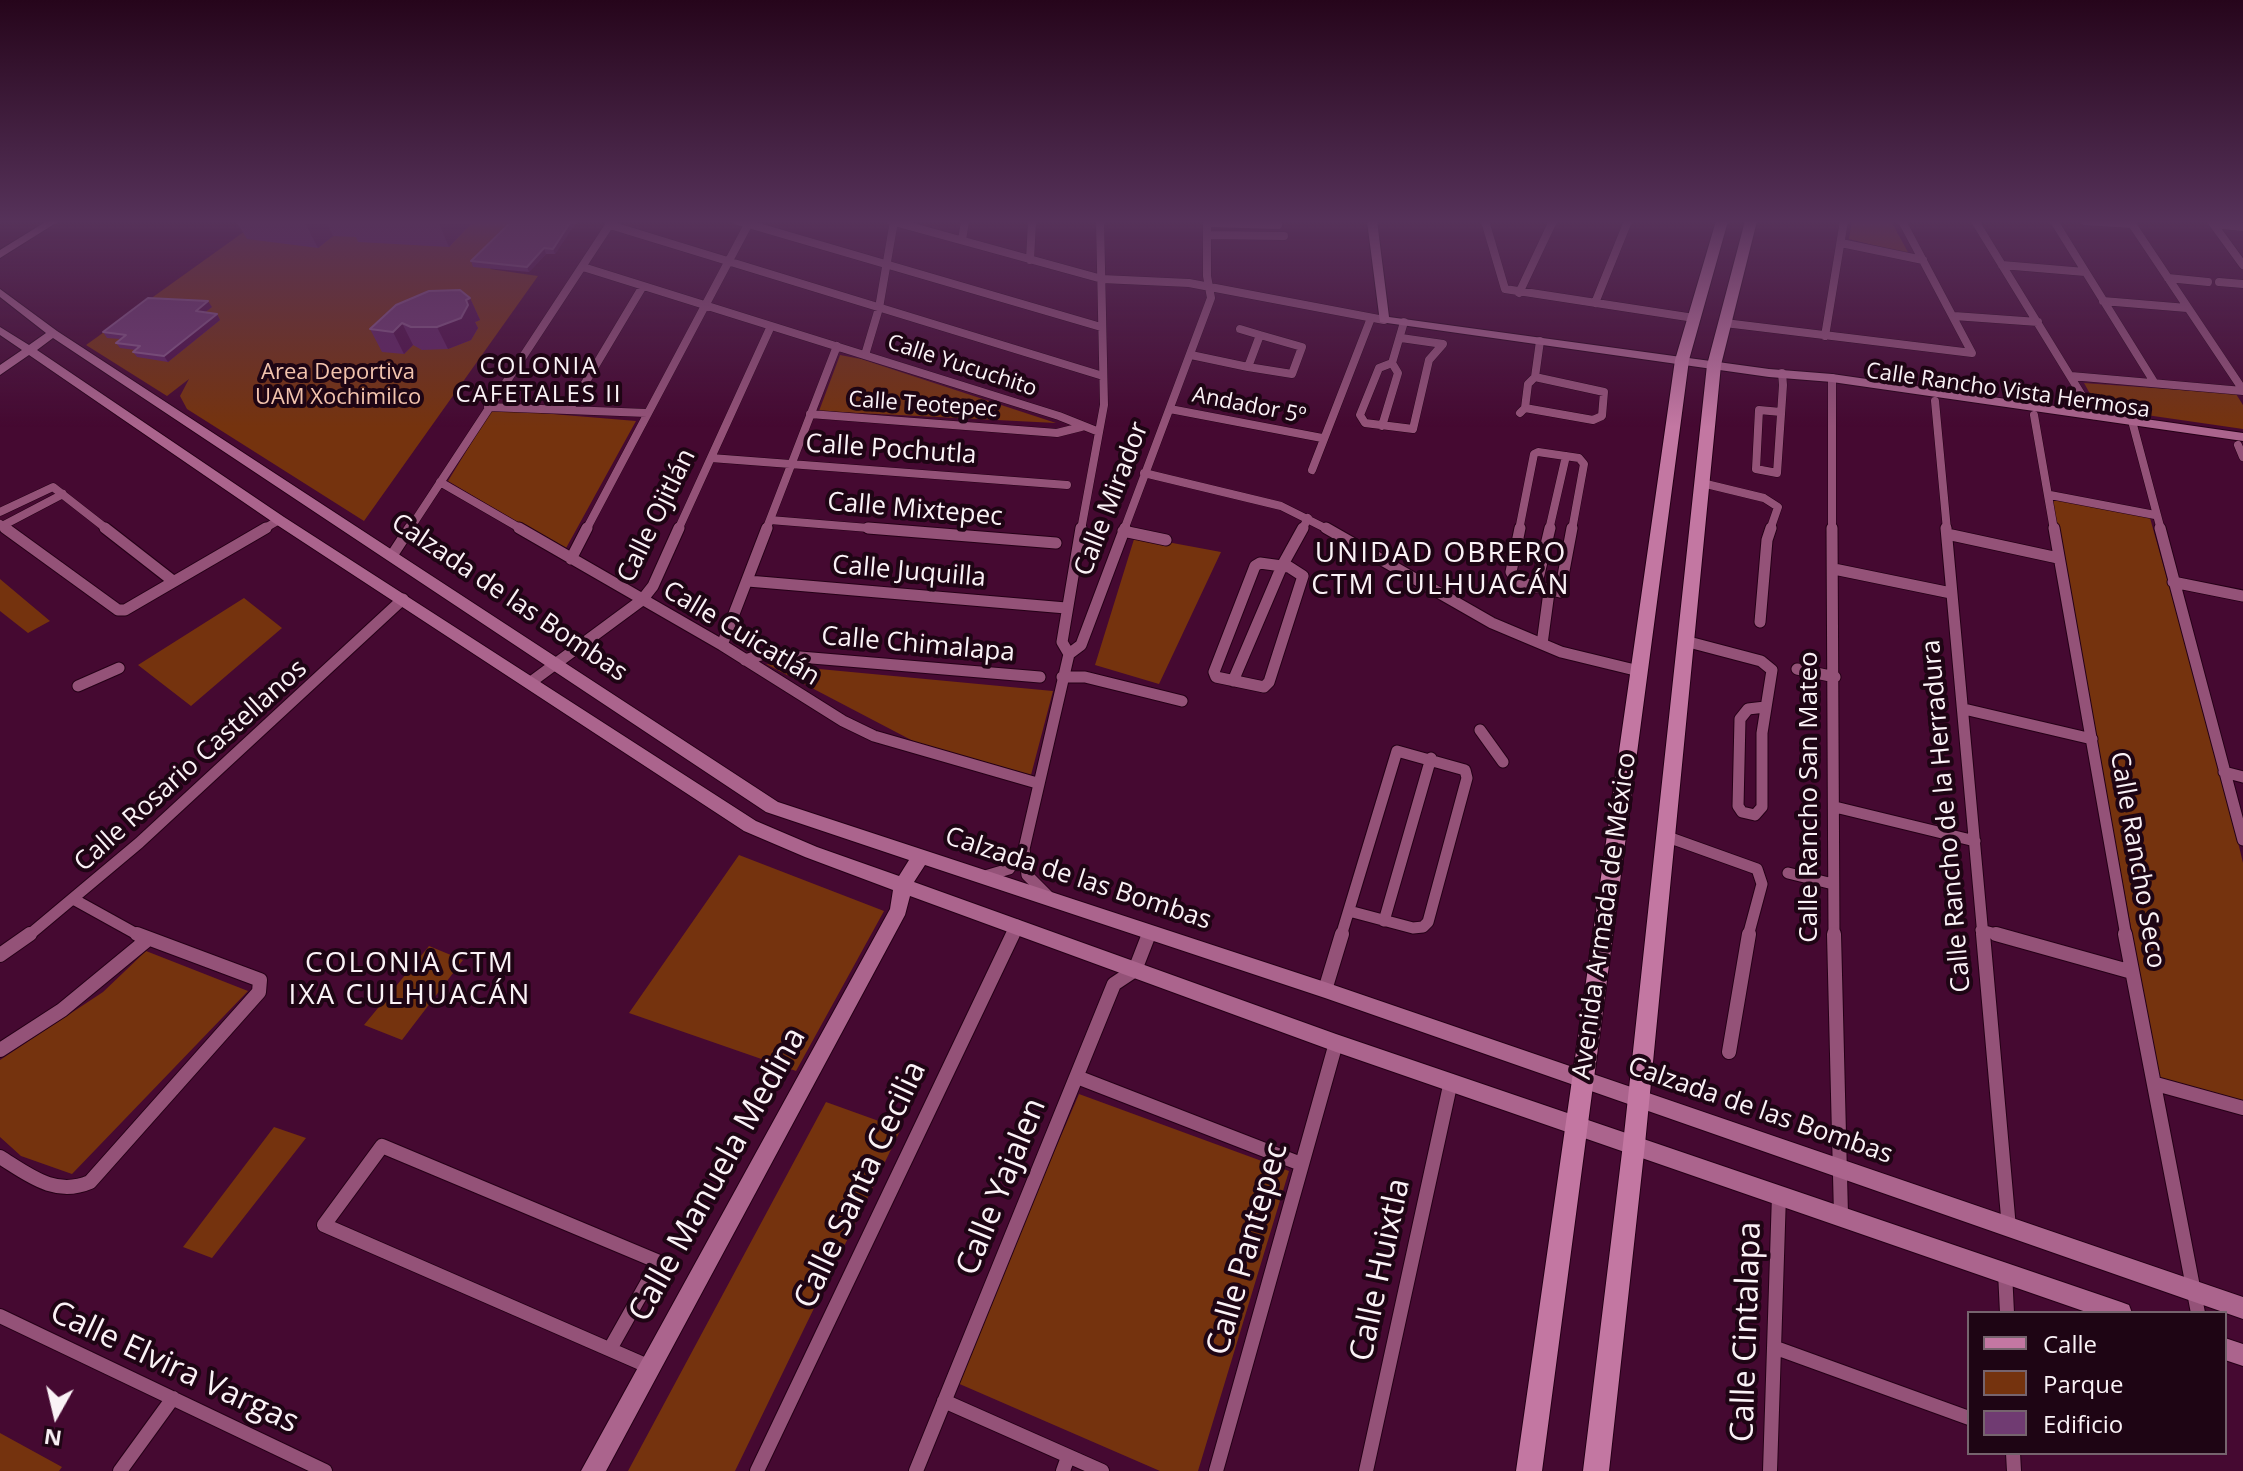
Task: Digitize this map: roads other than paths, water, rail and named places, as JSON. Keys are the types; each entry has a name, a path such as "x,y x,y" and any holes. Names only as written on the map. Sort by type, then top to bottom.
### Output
{"main road":[{"path":"1376,290 1378,319"},
{"name":"Avenida Armada de México","path":"1529,1471 1682,360 1702,290"},
{"name":"Avenida Armada de México","path":"1596,1471 1634,1144 1714,365 1734,290"},
{"name":"Calzada de las Bombas","path":"0,292 53,333 393,554 772,807 1325,990 2243,1308"},
{"path":"0,311 15,304"},
{"name":"Calle Rancho Vista Hermosa","path":"1378,319 1984,404 2034,415 2133,425"},
{"path":"0,330 279,520 750,826 811,852 1336,1043 2115,1311"},
{"path":"0,371 53,333"},
{"name":"Calle Rancho Vista Hermosa","path":"1832,382 1935,401 2094,415 2242,446"},
{"path":"811,852 828,827"},
{"path":"903,885 920,857"},
{"name":"Calle Manuela Medina","path":"593,1471 899,910 903,885"}],"street":[{"path":"393,554 568,290"},
{"path":"569,410 641,290"},
{"name":"Calle Yucuchito","path":"655,290 1059,416 1099,432"},
{"path":"571,559 712,290"},
{"path":"819,290 1103,376"},
{"path":"865,355 881,290"},
{"path":"975,290 1101,327"},
{"path":"981,877 996,875 1022,857 1069,654 1062,642 1066,608 1104,405 1102,290"},
{"name":"Calle Mirador","path":"1069,654 1081,645 1191,355 1211,298 1210,290"},
{"name":"Calle Rancho Vista Hermosa","path":"1219,290 1378,319"},
{"path":"1511,290 1694,318"},
{"path":"1595,303 1600,290"},
{"path":"1825,336 1833,290"},
{"path":"1725,323 1972,353 1939,290"},
{"path":"2018,290 2094,415"},
{"path":"2096,290 2154,382"},
{"path":"2175,290 2243,391"},
{"path":"2103,301 2187,308"},
{"path":"1954,316 2038,322"},
{"path":"1312,470 1324,433 1378,319"},
{"path":"1404,322 1392,363 1379,368 1360,415 1365,423 1413,429 1429,360 1443,344 1445,328"},
{"name":"Calle Ojitlán","path":"531,682 642,600 653,586 771,326"},
{"path":"1191,355 1292,374 1302,347 1240,329"},
{"path":"1248,367 1260,335"},
{"path":"1401,338 1443,344"},
{"path":"1535,377 1604,392 1602,416 1593,420 1522,411 1528,384 1535,377 1540,341"},
{"path":"722,645 837,346"},
{"path":"1382,426 1398,373 1392,363"},
{"path":"1778,375 1781,412 1777,473 1756,469 1759,410 1781,412"},
{"path":"2071,376 2243,391"},
{"name":"Calle Rancho San Mateo","path":"1832,382 1835,677 1833,884 1841,1215"},
{"name":"Calle Rancho de la Herradura","path":"1935,401 2009,1228"},
{"path":"488,407 647,413"},
{"name":"Andador 5º","path":"1170,409 1324,433"},
{"name":"Calle Teotepec","path":"810,414 1057,433 1081,427"},
{"name":"Calle Rancho Seco","path":"2034,415 2132,972 2198,1311"},
{"path":"2133,425 2243,840"},
{"path":"1542,452 1566,456 1579,458 1584,464 1562,590 1549,592 1515,579 1511,572 1534,454 1542,452"},
{"path":"1536,587 1566,456"},
{"name":"Calle Pochutla","path":"711,458 1067,485"},
{"path":"1144,473 1281,506 1308,518 1492,623 1542,644 1639,671"},
{"name":"Calle Cuicatlán","path":"440,482 722,645 843,721 874,736 1037,783"},
{"path":"1702,483 1764,498 1776,504 1778,511 1767,540 1760,622"},
{"path":"0,512 53,487 173,581"},
{"path":"63,494 1,525 113,609 125,610 279,520"},
{"path":"2050,495 2155,515"},
{"path":"1233,681 1282,566 1308,518"},
{"name":"Calle Mixtepec","path":"770,520 1056,543"},
{"path":"1123,531 1166,540"},
{"path":"1947,534 2058,558"},
{"path":"1265,563 1282,566 1300,571 1303,576 1269,682 1264,687 1256,688 1216,677 1214,672 1255,566 1265,563"},
{"path":"1834,569 1951,593"},
{"name":"Calle Juquilla","path":"748,581 1066,608"},
{"path":"2173,582 2243,596"},
{"path":"1542,644 1549,592"},
{"name":"Calle Rosario Castellanos","path":"0,955 40,930 254,743 403,599"},
{"path":"1685,641 1769,666 1772,674 1765,707 1762,807 1755,815 1742,812 1738,806 1740,719 1748,709 1765,707"},
{"name":"Calle Chimalapa","path":"745,660 764,654 1040,677"},
{"path":"78,686 119,668"},
{"path":"1797,669 1835,677"},
{"path":"1062,677 1085,677 1182,701"},
{"path":"1964,709 2092,739"},
{"path":"1480,730 1503,762"},
{"path":"1325,990 1397,751 1431,758 1465,770 1467,778 1428,922 1423,927 1413,928 1349,911"},
{"path":"1384,921 1431,758"},
{"path":"2224,772 2243,777"},
{"path":"1835,807 1975,841"},
{"path":"1665,836 1757,869 1762,884 1749,932 1729,1052"},
{"path":"1024,849 1027,875 1052,900"},
{"path":"1788,873 1833,884"},
{"path":"0,1157 63,1191 78,1189 90,1182 259,992 260,980 147,940 75,900"},
{"name":"Calle Santa Cecilia","path":"757,1471 1017,925"},
{"path":"1981,930 2132,972"},
{"name":"Calle Yajalen","path":"916,1471 1114,984 1135,970 1150,932"},
{"path":"0,1050 62,1010 147,940"},
{"name":"Calle Pantepec","path":"1216,1471 1336,1043"},
{"path":"1077,1077 1301,1164"},
{"name":"Calle Huixtla","path":"1366,1471 1451,1081"},
{"path":"2156,1084 2243,1108"},
{"path":"610,1349 659,1262 382,1146 324,1225 650,1367"},
{"name":"Calle Cintalapa","path":"1770,1471 1779,1195"},
{"path":"2005,1272 2007,1311"},
{"name":"Calle Elvira Vargas","path":"0,1316 325,1471"},
{"path":"1776,1348 1967,1417"},
{"path":"120,1471 173,1398"},
{"path":"944,1401 1066,1464 1102,1471"}],"district":[{"name":"COLONIA CAFETALES II","path":"539,381"},
{"name":"UNIDAD OBRERO CTM CULHUACÁN","path":"1441,570"},
{"name":"COLONIA CTM IXA CULHUACÁN","path":"410,980"}],"park label":[{"name":"Area Deportiva UAM Xochimilco","path":"338,386"}]}
